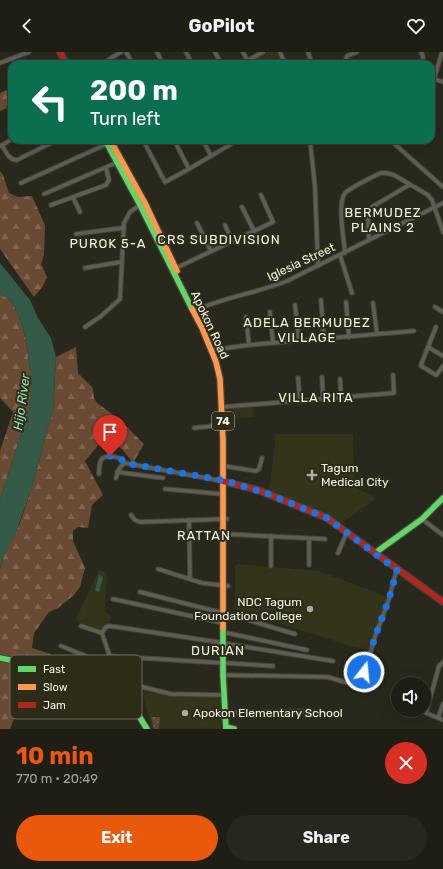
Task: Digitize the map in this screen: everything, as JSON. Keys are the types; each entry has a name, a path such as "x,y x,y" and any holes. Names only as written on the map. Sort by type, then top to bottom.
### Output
{"main road":[{"name":"Apokon Road","path":"111,144 195,310 213,350 220,379 224,407 225,466 222,494 225,519"},
{"name":"Apokon Road","path":"224,407 223,425 225,466"},
{"name":"Apokon Road","path":"224,481 226,614 228,633 226,644 224,695 229,728"},
{"path":"224,481 264,492 321,515 347,532 397,570 443,602"},
{"path":"375,552 422,519 443,498"},
{"name":"Apokon Road","path":"226,614 224,624 226,644"},
{"path":"0,658 10,660"},
{"name":"Apokon Road","path":"225,675 227,713"},
{"path":"141,719 147,729"}],"street":[{"path":"0,63 29,52"},
{"path":"110,60 121,52"},
{"path":"252,60 263,52"},
{"path":"348,60 346,58 347,56 357,52"},
{"path":"435,72 442,52"},
{"path":"1,146 9,157 17,160 49,144"},
{"path":"21,183 103,144"},
{"path":"145,144 165,182 211,156 229,144"},
{"path":"176,144 189,169"},
{"path":"205,144 211,156"},
{"path":"310,144 315,187 318,266"},
{"path":"394,144 443,188"},
{"path":"44,194 120,162"},
{"path":"51,205 108,184 109,180 106,168"},
{"path":"345,253 341,208 345,194 381,173 391,174 428,194 432,200 443,232"},
{"path":"369,240 368,218 372,207 409,185"},
{"path":"174,269 273,222 261,195"},
{"path":"73,197 80,212"},
{"name":"Iglesia Street","path":"195,310 276,285 345,253 443,203"},
{"path":"85,327 100,317 120,299 122,228 127,215 142,204"},
{"path":"242,207 254,231"},
{"path":"197,223 211,251"},
{"path":"225,225 232,242"},
{"path":"76,234 122,228"},
{"path":"340,255 352,293"},
{"path":"85,268 121,262"},
{"path":"321,300 324,339"},
{"path":"346,302 349,337"},
{"path":"373,303 377,334"},
{"path":"295,305 298,341"},
{"path":"434,307 443,311"},
{"path":"270,312 273,343"},
{"path":"246,317 249,345"},
{"path":"436,327 422,362 422,368 436,375 443,366"},
{"path":"213,350 249,345 414,331"},
{"path":"428,347 443,356"},
{"path":"224,407 394,394 393,375"},
{"path":"322,377 323,399"},
{"path":"298,378 300,401"},
{"path":"340,379 341,398"},
{"path":"194,428 223,425"},
{"path":"99,474 100,461 106,457 115,457 121,459 125,463 224,481"},
{"path":"225,466 256,471 259,469 262,458"},
{"path":"116,478 122,464 125,463"},
{"path":"118,472 163,478"},
{"path":"165,489 222,494"},
{"path":"130,515 135,520 140,522 225,519"},
{"path":"422,519 443,536"},
{"path":"189,520 190,579"},
{"path":"338,553 347,532"},
{"path":"225,534 325,539"},
{"path":"271,536 271,566"},
{"path":"309,539 309,565"},
{"path":"158,569 202,583 226,586"},
{"path":"225,675 328,677 351,684 359,684 363,677 375,637 389,599 397,570"},
{"path":"140,592 226,614 295,634"},
{"path":"113,599 224,624"},
{"path":"81,626 102,633"},
{"path":"109,655 102,633 105,628 111,626 152,631 333,661"},
{"path":"228,633 307,650"},
{"path":"61,646 83,655"},
{"path":"142,658 273,666"},
{"path":"443,662 440,666 426,713 443,720"},
{"path":"142,687 171,694 224,695"},
{"path":"438,718 443,704"},
{"path":"227,713 308,711"}],"shaded area":[{"path":"267,52 277,52 280,60 253,60"},
{"path":"0,263 30,300 38,318 51,338 56,357 53,411 45,435 30,493 16,532 3,558 0,569 0,500 30,405 32,386 23,328 11,301 0,293"},
{"path":"253,407 254,417 233,419 233,408"},
{"name":"Tagum Medical City","path":"276,434 353,434 354,487 377,498 340,524 268,491"},
{"name":"NDC Tagum Foundation College","path":"238,564 319,571 387,597 373,653 237,610 235,608 235,566"},
{"path":"99,570 107,573 105,612 111,615 109,625 101,631 82,625 76,619"},
{"path":"99,575 103,577 99,592 95,591"},
{"name":"Apokon Elementary School","path":"142,692 166,695 224,696 221,729 152,729"},
{"path":"151,717 160,717 159,729 154,729"}],"green space":[{"path":"8,89 8,108 0,111 0,93"},
{"path":"0,171 3,175 9,193 18,197 32,196 45,225 44,255 41,264 47,277 43,286 34,297 0,249"},
{"path":"0,293 11,301 23,328 32,386 30,405 0,500 0,451 13,412 0,398"},
{"path":"76,347 78,373 93,388 94,398 97,403 120,420 144,444 133,463 120,447 107,443 100,443 85,461 103,495 92,505 88,528 78,527 73,531 73,541 85,568 80,587 74,595 58,608 49,612 34,633 32,648 51,655 10,655 10,719 14,719 10,729 0,729 0,569 3,558 20,523 53,411 56,357"}],"traffic: fast":[{"path":"107,144 140,205 192,309"},
{"path":"375,553 422,519 443,498"},
{"path":"223,628 223,675 226,729"},
{"path":"0,658 10,660"},
{"path":"141,719 147,729"},
{"path":"226,727 234,729"}],"traffic: slow":[{"path":"113,144 145,203 177,271"},
{"path":"192,309 202,328 216,362 220,379 223,440 223,628"}],"traffic: jam":[{"path":"60,52 64,60"},
{"path":"222,481 258,490 327,518 443,602"}],"place":[{"name":"Tagum Medical City","path":"312,475"},
{"name":"NDC Tagum Foundation College","path":"310,609"},
{"name":"Apokon Elementary School","path":"185,713"}],"district":[{"name":"BERMUDEZ PLAINS 2","path":"383,220"},
{"name":"CRS SUBDIVISION","path":"219,239"},
{"name":"PUROK 5-A","path":"108,243"},
{"name":"ADELA BERMUDEZ VILLAGE","path":"307,330"},
{"name":"VILLA RITA","path":"316,397"},
{"name":"RATTAN","path":"204,535"},
{"name":"DURIAN","path":"218,650"}],"route":[{"path":"110,456 121,459 125,463 227,481 271,495 327,518 397,570 389,599 364,672"}],"water label":[{"name":"Hijo River","path":"21,402"}]}
